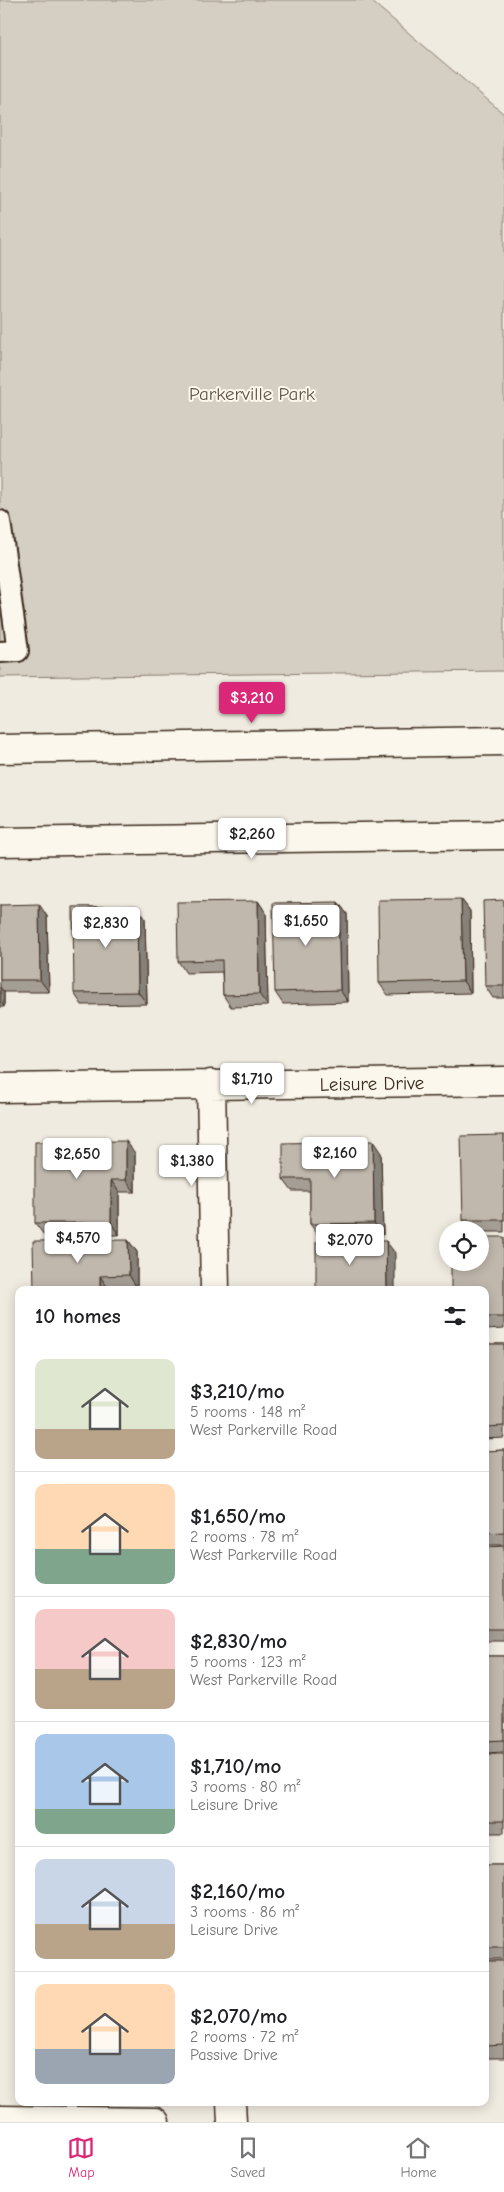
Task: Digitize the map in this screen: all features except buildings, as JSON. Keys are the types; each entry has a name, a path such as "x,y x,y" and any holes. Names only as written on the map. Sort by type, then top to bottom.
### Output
{"main road":[{"path":"0,749 504,741"},
{"path":"386,836 476,821 504,819"},
{"path":"0,842 504,835"},
{"name":"Leisure Drive","path":"0,1088 504,1081"},
{"path":"211,1084 215,1286"},
{"path":"231,2106 232,2122"},
{"path":"0,2120 155,2122"}],"lane":[{"path":"0,521 18,651 0,652"}],"green space":[{"name":"Parkerville Park","path":"0,0 370,0 504,114 504,671 0,677"}]}
